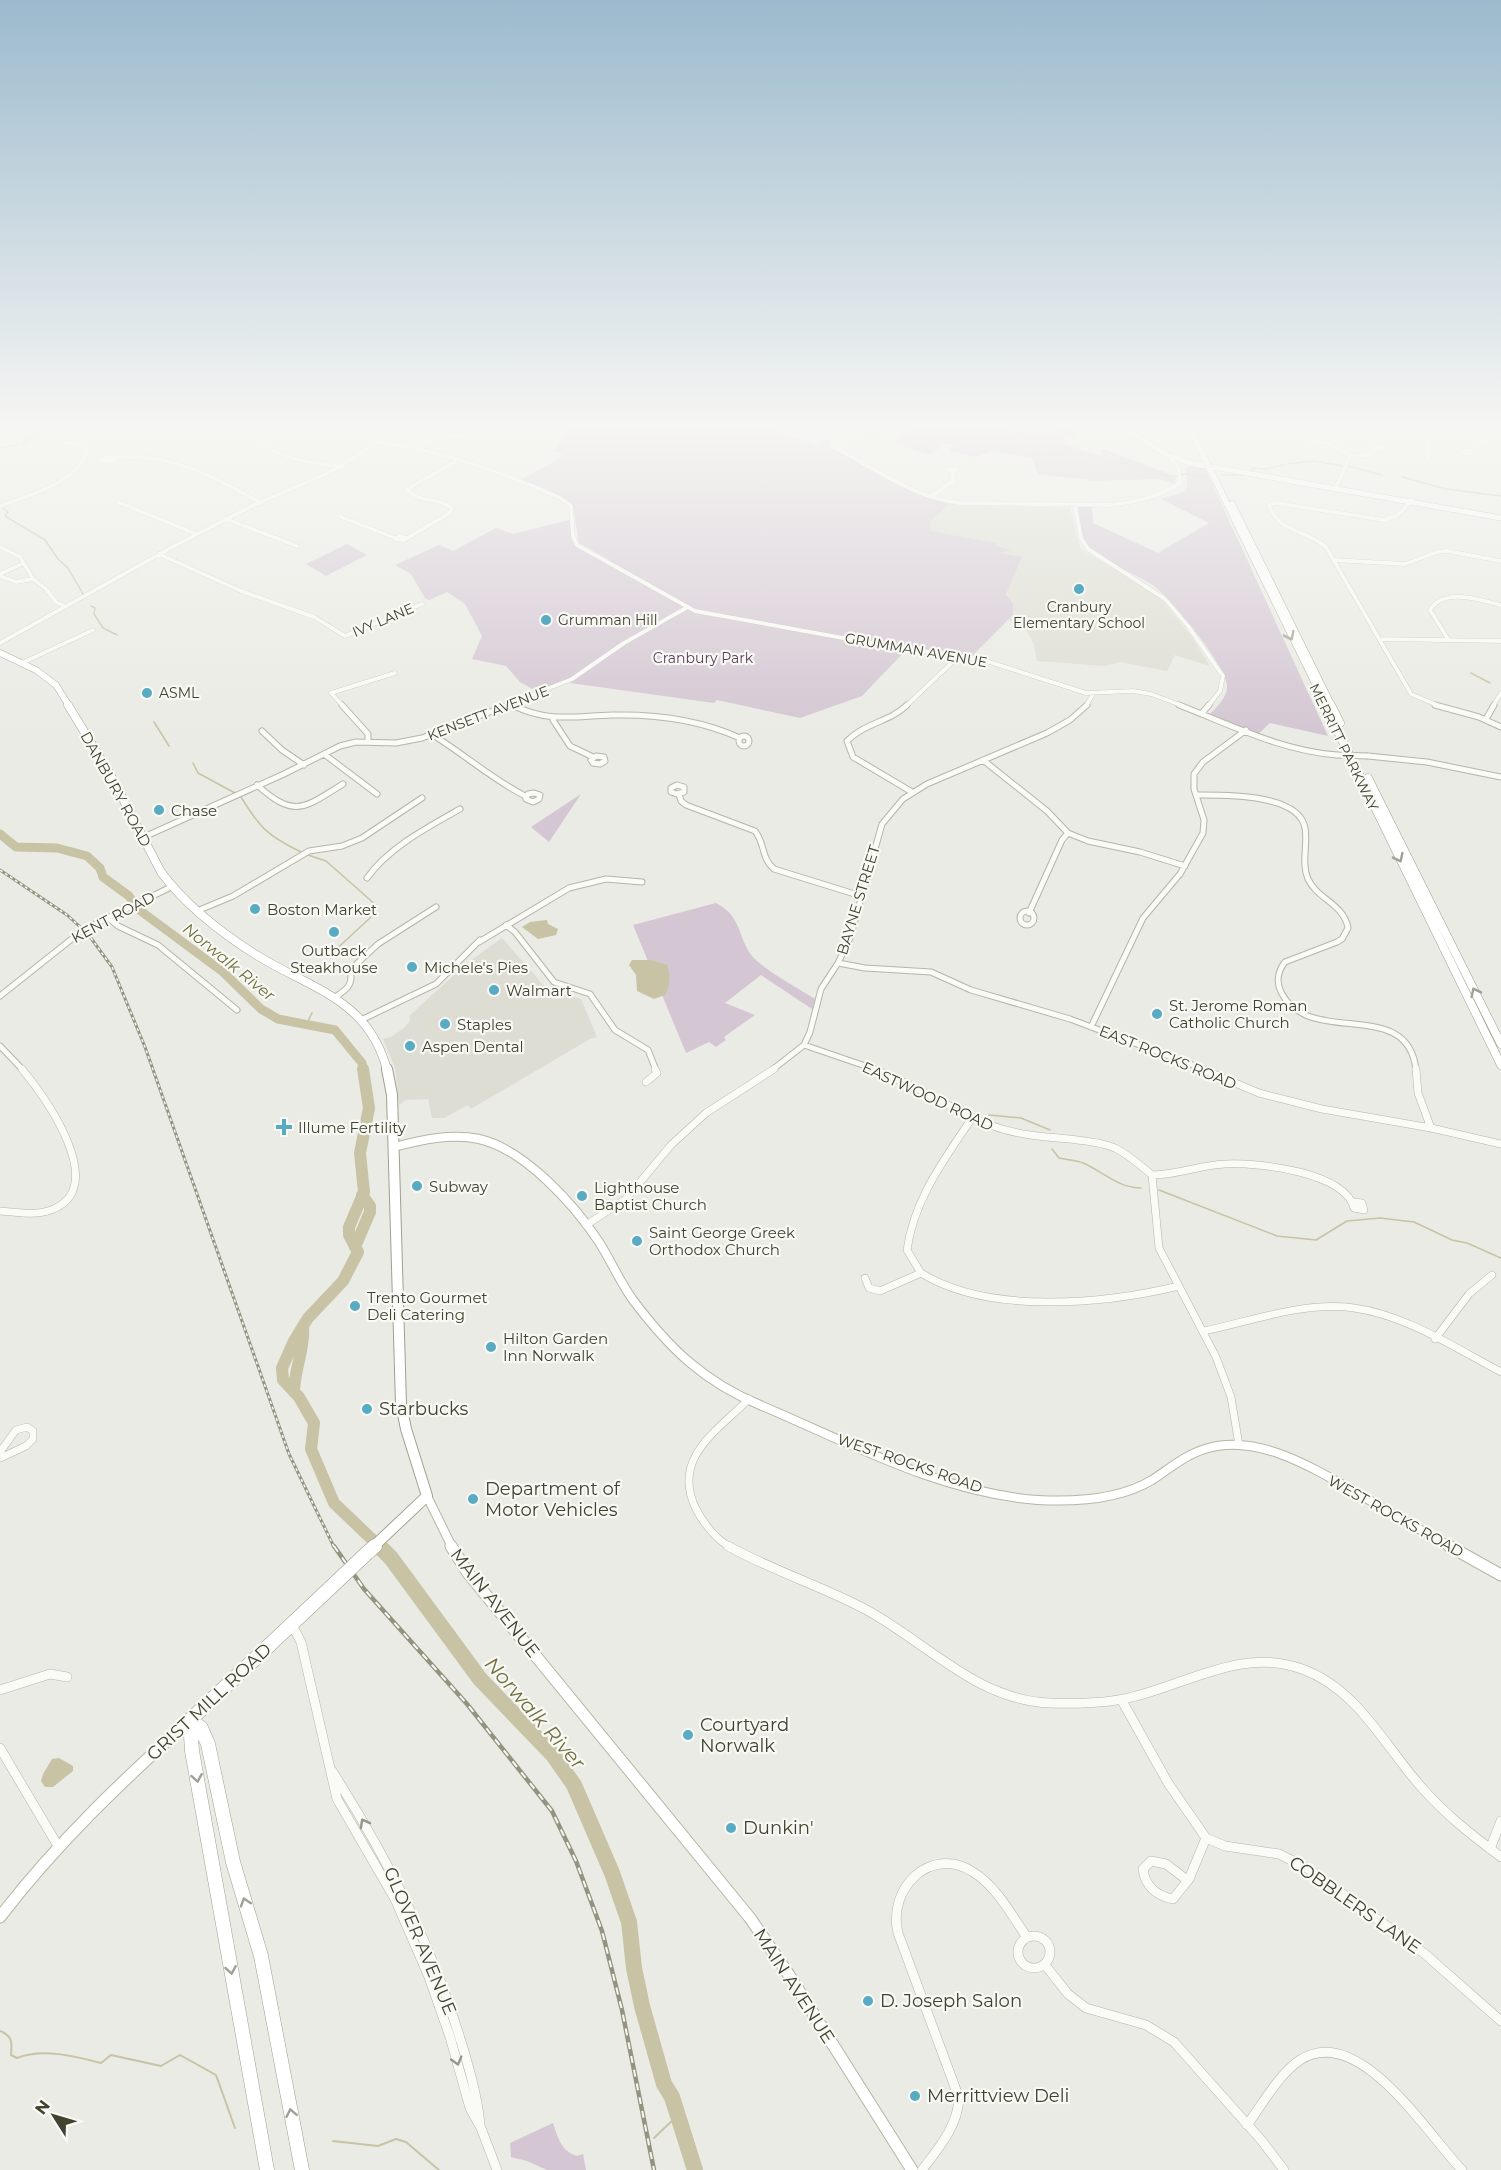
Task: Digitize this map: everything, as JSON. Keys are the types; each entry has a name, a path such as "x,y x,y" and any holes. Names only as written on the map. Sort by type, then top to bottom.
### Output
{"highway":[{"name":"MERRITT PARKWAY","path":"1241,528 1501,1065"},
{"name":"MERRITT PARKWAY","path":"1242,528 1501,1044"},
{"name":"DANBURY ROAD","path":"0,653 36,669 56,685 110,774 171,887 226,934"},
{"name":"MAIN AVENUE","path":"226,934 272,964 335,997 361,1020 382,1054 389,1072 394,1147 401,1404 406,1429 427,1496"},
{"name":"GRIST MILL ROAD","path":"190,1720 427,1496"},
{"path":"190,1720 194,1763 267,2170"},
{"path":"190,1720 201,1728 208,1744 232,1862 257,1939 302,2170"}],"main road":[{"name":"WEST ROCKS ROAD","path":"394,1147 459,1136 495,1143 541,1175 599,1242 625,1289 678,1351 707,1377 748,1399 854,1446 930,1474 1016,1498 1059,1500 1119,1494 1138,1488 1199,1449 1215,1445 1239,1445 1273,1452 1307,1467 1501,1575"},
{"name":"MAIN AVENUE","path":"427,1496 446,1538 468,1573 750,1918 789,1975 912,2170"},
{"name":"GRIST MILL ROAD","path":"0,1917 58,1846 190,1720"}],"street":[{"path":"182,528 196,534"},
{"path":"0,643 207,528"},
{"path":"250,528 297,546"},
{"path":"370,528 395,538 406,538 425,528"},
{"name":"GRUMMAN AVENUE","path":"572,528 577,544 635,575 686,608 700,613 894,647 960,655 987,661 1093,694 1142,692 1166,698 1297,749 1337,755 1427,762 1501,777"},
{"path":"1079,528 1086,547 1097,556 1143,581 1164,597 1223,676 1222,687 1202,713"},
{"path":"1292,528 1322,542 1411,693 1425,701 1486,719 1501,727"},
{"path":"1,547 20,557 33,579 46,589 56,602 64,606"},
{"path":"1334,560 1405,564 1437,552 1447,551 1501,561"},
{"name":"IVY LANE","path":"159,554 241,591 314,617 345,636 422,604"},
{"path":"0,575 24,563"},
{"path":"0,575 15,582 33,579"},
{"path":"1448,639 1430,610 1435,602 1446,598 1462,597 1501,605"},
{"name":"KENSETT AVENUE","path":"144,837 350,743 402,743 434,735 564,684 624,643 686,608"},
{"path":"22,663 93,630"},
{"path":"1379,639 1501,641"},
{"path":"1495,642 1501,646"},
{"path":"912,792 853,757 847,748 847,741 858,730 901,711 960,655"},
{"path":"368,742 368,734 331,693 395,673"},
{"path":"1486,719 1501,693"},
{"name":"BAYNE STREET","path":"586,1225 626,1199 671,1145 706,1113 769,1073 795,1054 804,1044 810,1032 821,988 838,963 850,938 882,824 894,807 912,792 1052,731 1086,708 1093,694"},
{"path":"512,705 553,720 622,715 701,725 740,738"},
{"path":"553,720 570,746 593,757"},
{"path":"1091,1027 1143,918 1185,866 1205,826 1193,779 1200,765 1246,730"},
{"path":"262,731 282,750 304,765"},
{"path":"434,735 471,759 496,781 525,796"},
{"path":"324,754 377,794"},
{"path":"983,760 1047,811 1068,833 1088,842 1140,852 1185,866"},
{"path":"257,785 278,803 294,807 308,803 343,784"},
{"path":"679,794 681,801 686,805 756,831 762,840 762,855 765,862 774,869 861,896"},
{"path":"1196,795 1270,800 1294,810 1305,820 1308,830 1306,877 1316,890 1344,915 1348,928 1342,939 1337,942 1294,957 1282,964 1278,979 1283,997 1295,1010 1309,1018 1332,1022 1368,1023 1389,1030 1402,1039 1414,1055 1419,1095 1431,1128"},
{"path":"197,911 233,896 309,850 342,846 362,838 422,798"},
{"path":"367,878 377,864 435,823 460,809"},
{"path":"1029,913 1062,840 1068,833"},
{"path":"361,1020 436,984 478,942 578,885 606,879 642,882"},
{"name":"KENT ROAD","path":"1,993 75,935 171,887"},
{"path":"335,997 352,983 350,970 356,964 388,938 436,907"},
{"path":"107,917 117,925 152,941 237,1010"},
{"path":"506,925 517,934 554,982 590,994 615,1030 648,1050 657,1073 646,1082"},
{"name":"EAST ROCKS ROAD","path":"838,963 865,968 931,972 971,990 1047,1011 1091,1027 1276,1098 1501,1144"},
{"name":"EASTWOOD ROAD","path":"804,1044 893,1076 972,1118 1008,1131 1113,1147 1137,1162 1152,1175"},
{"path":"0,1046 11,1056 43,1096 74,1158 77,1177 71,1197 55,1208 36,1213 0,1211"},
{"path":"972,1118 925,1193 912,1225 907,1250 921,1273 936,1284 952,1289 1042,1300 1116,1299 1179,1286"},
{"path":"1239,1445 1231,1397 1204,1331 1160,1248 1152,1175 1224,1164 1250,1164 1314,1178 1342,1190 1354,1202"},
{"path":"865,1278 869,1288 880,1291 921,1273"},
{"path":"1435,1339 1469,1294 1492,1275"},
{"path":"1204,1331 1306,1310 1352,1308 1384,1316 1501,1372"},
{"path":"748,1399 696,1452 687,1470 688,1489 692,1502 715,1537 739,1552 866,1610 979,1685 995,1693 1024,1701 1048,1703 1121,1699 1232,1666 1274,1662 1300,1667 1323,1678 1347,1695 1450,1818 1501,1857"},
{"path":"0,1452 16,1430 27,1427 33,1431 33,1439 26,1446 0,1458"},
{"name":"GLOVER AVENUE","path":"292,1625 301,1642 329,1767 390,1869 419,1929 458,2031 478,2102 481,2128 497,2170"},
{"path":"0,1690 50,1674 67,1677"},
{"path":"1121,1699 1178,1799 1206,1838 1187,1880 1179,1895 1173,1899 1167,1898 1146,1883 1143,1869 1151,1861 1157,1861 1187,1880"},
{"path":"0,1748 58,1846"},
{"path":"1490,1849 1501,1821"},
{"name":"COBBLERS LANE","path":"1206,1838 1225,1846 1279,1854 1307,1868 1425,1954 1501,2020"},
{"path":"922,2170 945,2138 954,2121 960,2099 926,2014 895,1921 896,1905 900,1894 907,1883 925,1869 948,1863 962,1865 982,1878 1026,1936"},
{"path":"1034,1935 1044,1941 1049,1953 1044,1966 1028,1967 1021,1959 1020,1943 1026,1936 1034,1935"},
{"path":"1044,1966 1068,1994 1086,2008 1146,2025 1174,2042 1284,2170"},
{"path":"1247,2125 1298,2062 1313,2054 1341,2054 1367,2067 1381,2078 1462,2170"}],"shaded area":[{"name":"Cranbury Elementary School","path":"931,528 1075,528 1080,547 1087,553 1155,592 1192,637 1210,666 1175,655 1167,671 1120,662 1105,666 1037,661 1034,644 1027,632 1018,621 1008,621 1013,615 995,552 995,543 931,532"},
{"path":"547,920 548,924 558,929 556,935 538,939 522,927 530,922"},
{"path":"502,938 546,988 581,999 597,1037 471,1109 468,1105 444,1118 432,1118 428,1099 406,1100 399,1105 395,1068 383,1039 391,1037 404,1028 410,1021 409,1016 467,963"},
{"path":"632,960 651,960 667,965 669,980 665,995 654,999 637,991 636,975 629,965"},
{"path":"59,1758 73,1766 73,1771 53,1787 45,1787 41,1781 43,1774 52,1759"}],"green space":[{"name":"Cranbury Park","path":"496,528 513,534 536,528 572,528 575,546 611,563 579,543 577,528 931,528 931,531 995,543 996,546 1012,550 999,553 1022,557 1006,594 1013,604 1013,615 972,656 904,648 906,650 862,696 800,718 717,700 714,703 570,683 624,644 624,641 568,680 538,692 520,682 506,666 472,659 482,636 465,604 447,592 429,600 425,598 411,574 395,565 439,545 453,551"},
{"path":"1081,528 1104,528 1158,553 1200,528 1233,528 1328,736 1270,723 1255,737 1209,715 1224,698 1227,685 1218,663 1208,648 1154,586 1094,552 1088,546"},
{"path":"347,544 367,555 326,576 306,564"},
{"path":"581,794 549,842 531,827"},
{"path":"716,903 732,916 746,946 756,960 815,999 812,1009 761,975 725,1003 755,1015 724,1037 726,1040 716,1047 709,1042 686,1053 633,925"},
{"path":"553,2123 567,2151 577,2156 583,2154 586,2170 547,2170 511,2157 510,2143"}],"waterway":[{"path":"25,528 45,540 58,559 68,568 83,594"},
{"path":"91,606 95,608 94,614 103,628 117,635"},
{"path":"1471,673 1490,683"},
{"path":"154,722 169,746"},
{"path":"193,763 198,773 235,793"},
{"path":"241,797 266,830 280,841 301,852"},
{"name":"Norwalk River","path":"0,834 16,847 57,848 87,856 100,868 103,877 129,896 138,909 223,972 261,1009 278,1019 335,1030 362,1063 363,1070"},
{"path":"308,855 326,861 377,906 370,918 331,954"},
{"path":"306,1025 312,1013"},
{"name":"Norwalk River","path":"362,1196 360,1153 369,1108 363,1069"},
{"path":"989,1115 1021,1118 1050,1130"},
{"path":"1052,1149 1059,1158 1080,1162 1125,1185 1141,1188"},
{"path":"1159,1190 1277,1236 1316,1240 1347,1221 1380,1218 1414,1222 1452,1240 1467,1243 1501,1258"},
{"name":"Norwalk River","path":"355,1247 349,1235 349,1227 362,1196"},
{"name":"Norwalk River","path":"355,1247 370,1212 370,1206 362,1196"},
{"name":"Norwalk River","path":"294,1392 283,1380 282,1368 294,1341 308,1318 343,1281 358,1252 355,1247"},
{"name":"Norwalk River","path":"294,1392 303,1327"},
{"name":"Norwalk River","path":"294,1392 314,1423 311,1449 334,1503 380,1547"},
{"name":"Norwalk River","path":"380,1547 391,1558 480,1679 553,1755 574,1785 612,1873 629,1922 634,1968 642,2006 664,2084 672,2097 695,2170"},
{"path":"0,2031 9,2038 11,2055 17,2058 48,2053 101,2063 111,2055 161,2066 180,2055 216,2075 235,2128"},
{"path":"654,2138 678,2115"},
{"path":"333,2141 378,2146 396,2139 406,2142 439,2170"}],"railway":[{"path":"0,870 67,915 88,934 112,967 145,1047 289,1454 334,1547"},
{"path":"334,1546 364,1589 467,1704 552,1811 576,1861 602,1931 622,2010 654,2170"}],"place":[{"name":"Cranbury Elementary School","path":"1079,589"},
{"name":"Grumman Hill","path":"546,620"},
{"name":"ASML","path":"147,693"},
{"name":"Chase","path":"159,810"},
{"name":"Boston Market","path":"255,909"},
{"name":"Outback Steakhouse","path":"334,932"},
{"name":"Michele's Pies","path":"412,967"},
{"name":"Walmart","path":"494,990"},
{"name":"St. Jerome Roman Catholic Church","path":"1157,1014"},
{"name":"Staples","path":"445,1024"},
{"name":"Aspen Dental","path":"410,1046"},
{"name":"Illume Fertility","path":"284,1127"},
{"name":"Subway","path":"417,1186"},
{"name":"Lighthouse Baptist Church","path":"582,1196"},
{"name":"Saint George Greek Orthodox Church","path":"637,1241"},
{"name":"Trento Gourmet Deli Catering","path":"355,1306"},
{"name":"Hilton Garden Inn Norwalk","path":"491,1347"},
{"name":"Starbucks","path":"367,1409"},
{"name":"Department of Motor Vehicles","path":"473,1499"},
{"name":"Courtyard Norwalk","path":"688,1735"},
{"name":"Dunkin'","path":"731,1828"},
{"name":"D. Joseph Salon","path":"868,2001"},
{"name":"Merrittview Deli","path":"915,2096"}]}
